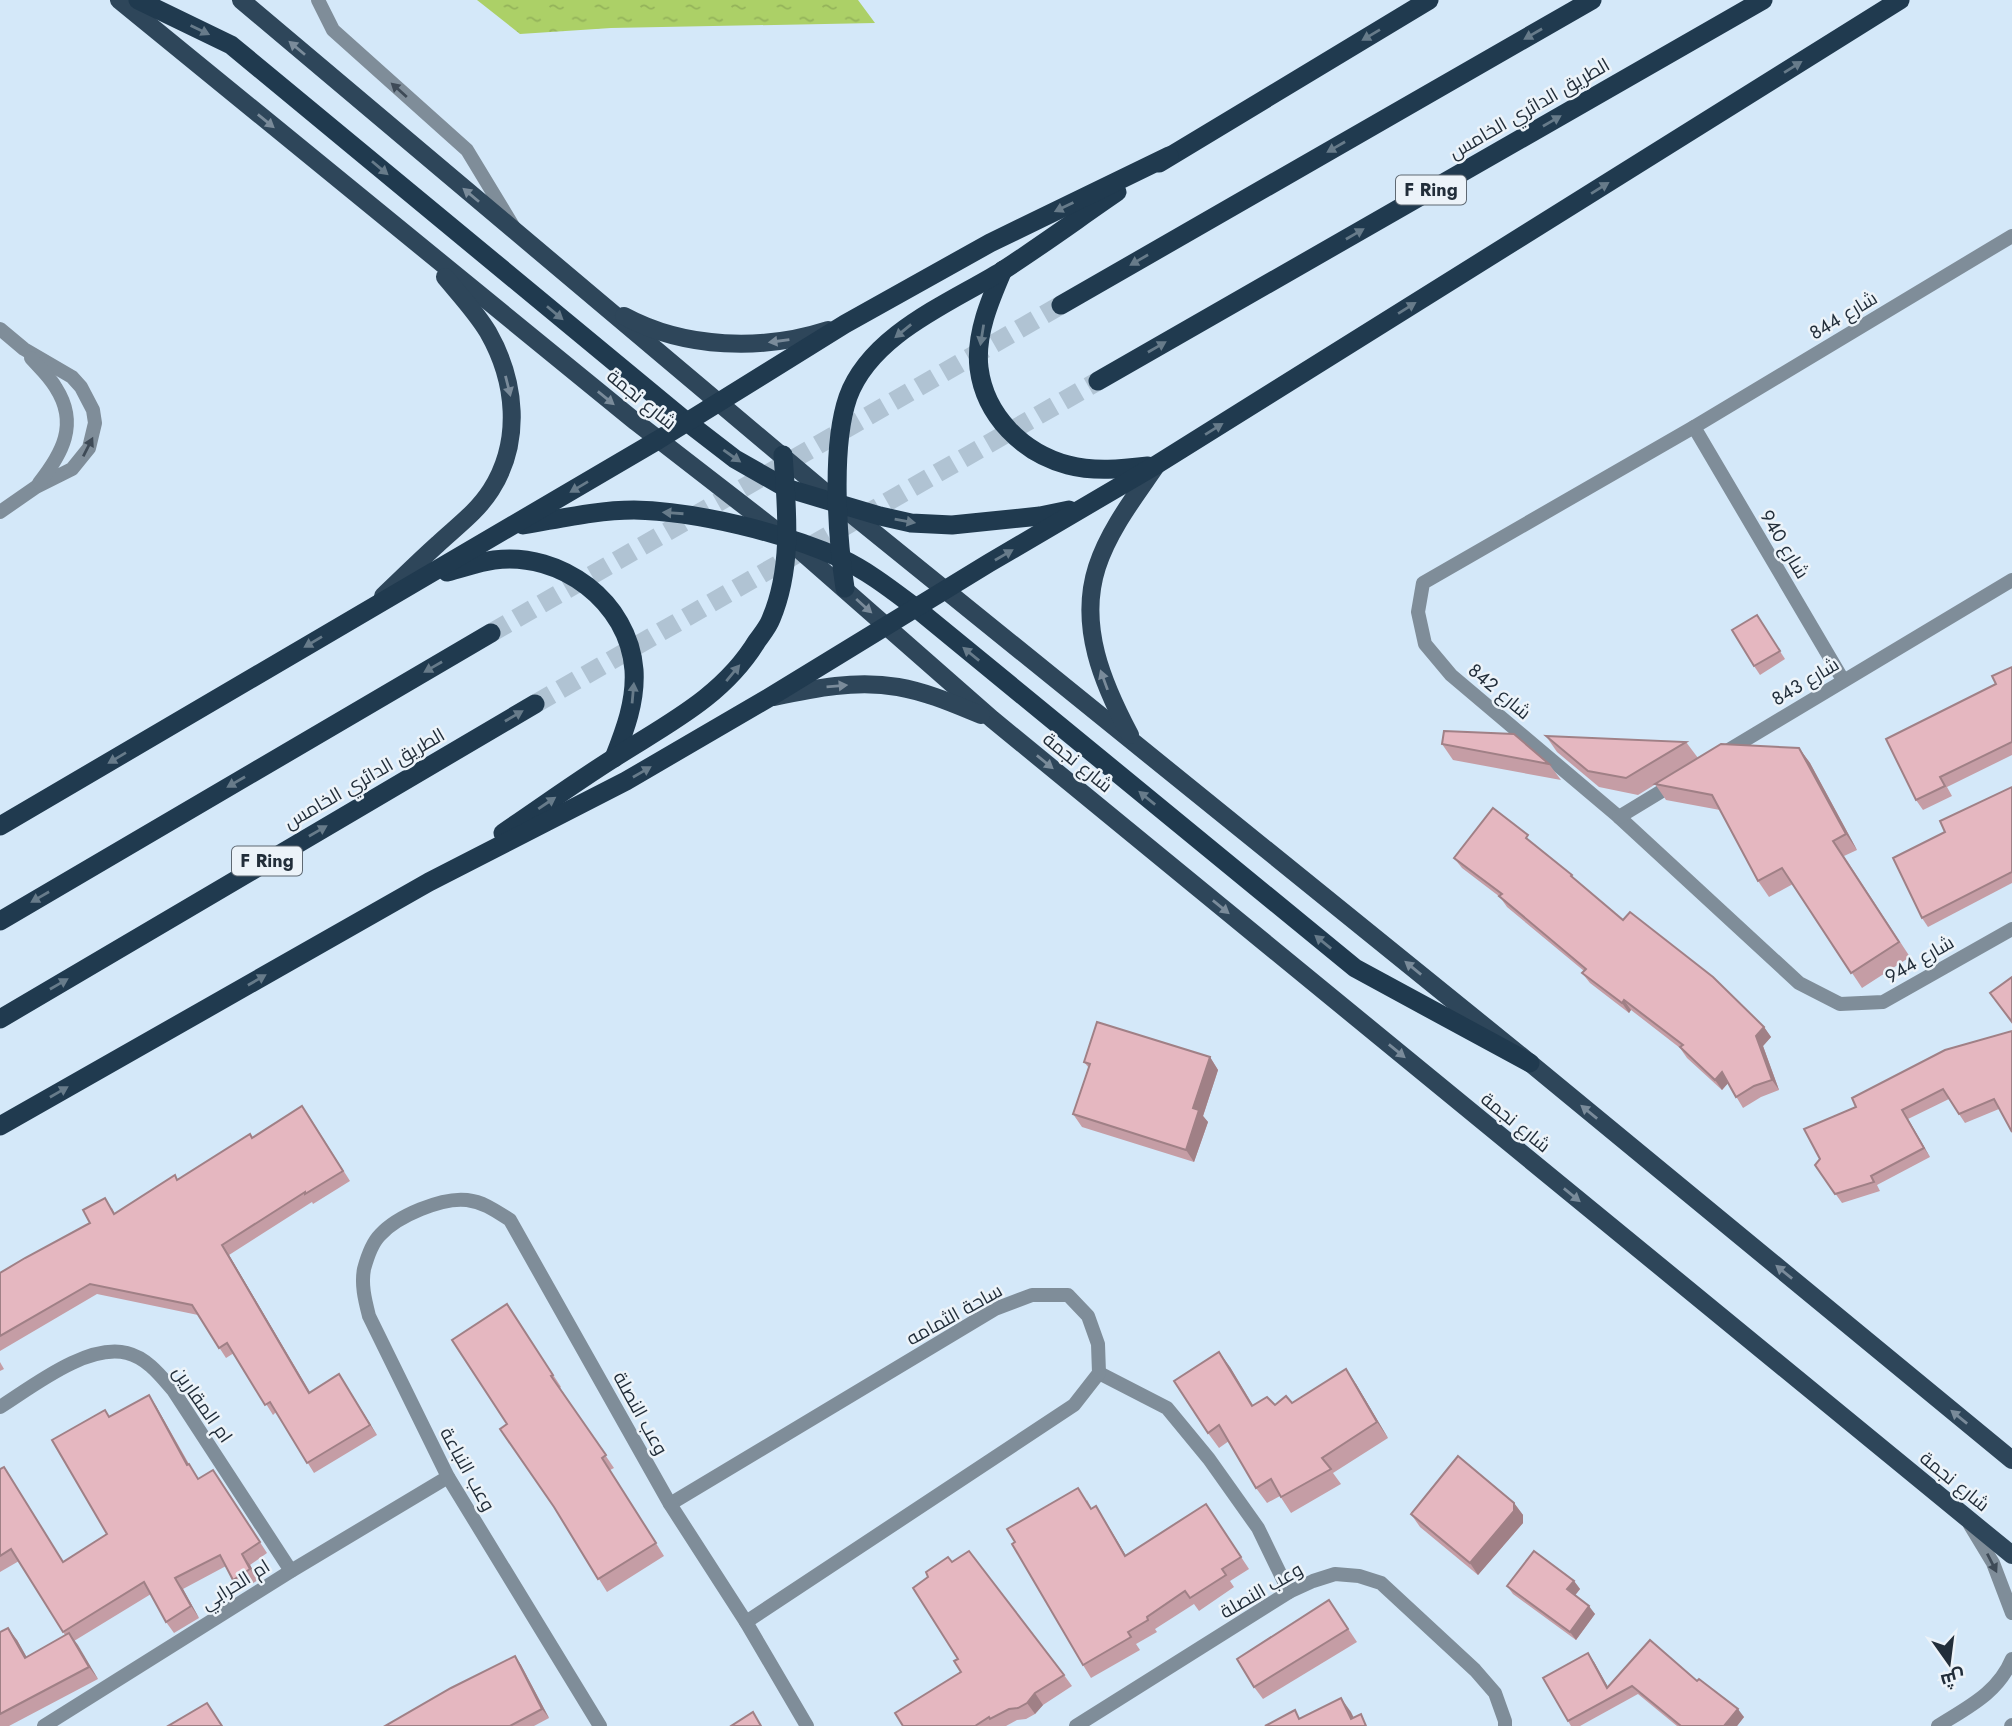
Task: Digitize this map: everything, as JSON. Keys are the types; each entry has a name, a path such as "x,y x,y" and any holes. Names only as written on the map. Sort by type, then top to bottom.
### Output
{"highway":[{"path":"138,0 231,45 687,422 735,460 786,488 911,523 952,525 1040,516 1087,506"},
{"path":"845,588 840,558 841,423 849,395 862,372 882,348 910,325 1003,270 1169,156 1429,0"},
{"path":"1061,305 1592,0"},
{"name":"الطريق الدائري الخامس","path":"1098,381 1763,0"},
{"path":"0,1126 429,882 626,781 770,697 1156,465 1900,0"},
{"path":"0,826 510,528 845,324 990,243 1169,156"},
{"path":"1003,270 988,307 981,335 979,368 989,402 1005,428 1033,451 1069,466 1110,470 1156,465"},
{"path":"429,882 614,758 685,715 725,683 750,653 771,620 785,569 787,539 783,455"},
{"path":"510,528 632,510 683,513 787,539 840,558 874,577 916,608 1355,968 1530,1063"},
{"path":"426,577 495,560 534,561 564,570 592,588 610,608 627,636 634,669 628,723 614,758"},
{"path":"0,921 491,633"},
{"name":"الطريق الدائري الخامس","path":"0,1019 535,704"}],"main road":[{"name":"شارع نجمة","path":"119,0 658,440 787,539 992,719 2012,1555"},
{"path":"241,0 839,504 1530,1063 2012,1460"},
{"path":"372,607 472,514 491,491 504,465 513,429 510,389 502,362 488,332 420,247"},
{"path":"598,302 630,319 699,341 773,343 810,336 845,324"},
{"path":"1133,742 1098,665 1092,634 1091,595 1096,568 1108,541 1124,511 1156,465"},
{"path":"770,697 838,685 899,687 933,696 992,719"}],"street":[{"path":"318,0 333,30 467,150 519,236"},
{"name":"شارع 844","path":"1694,427 2012,236"},
{"path":"0,330 24,349 72,377 81,387 93,410 95,423 89,449 72,468 36,487 0,512"},
{"path":"24,349 56,387 63,400 66,415 66,430 58,459 36,487"},
{"name":"شارع 940","path":"1694,427 1843,680"},
{"name":"شارع 842","path":"1694,427 1423,583 1418,612 1425,643 1451,676 1619,817 1799,983 1840,1004"},
{"name":"شارع 843","path":"1713,759 2012,580"},
{"path":"1619,817 1689,774"},
{"name":"شارع 944","path":"1840,1004 1884,1002 2012,929"},
{"name":"وعب النصلة","path":"397,1221 453,1199 470,1200 488,1206 510,1220 670,1504 746,1622 807,1726"},
{"name":"وعب النباعة","path":"397,1221 379,1236 369,1252 364,1270 363,1291 369,1316 448,1477 600,1726"},
{"name":"ساحة الثمامه","path":"670,1504 995,1308 1032,1295 1068,1295 1088,1316 1098,1344 1099,1373"},
{"name":"ام المقارين","path":"0,1407 67,1366 96,1354 127,1353 150,1364 173,1390 291,1571"},
{"path":"746,1622 1074,1405 1099,1373 1167,1408 1209,1459 1258,1528 1289,1592"},
{"name":"ام الحرابي","path":"44,1726 291,1571 448,1477"},
{"path":"1965,1517 1993,1563 2012,1613"},
{"name":"وعب النصلة","path":"1076,1726 1289,1592 1335,1574 1359,1576 1381,1583 1475,1670 1495,1693 1505,1726"},
{"path":"1938,1726 1988,1695 2006,1672 2012,1659"}],"water":[{"path":"477,0 858,0 875,23 611,28 520,34"}],"building":[{"path":"1757,615 1780,651 1754,666 1732,630"},
{"path":"2012,667 2012,742 1940,777 1945,786 1916,800 1886,739 1996,684 1992,676"},
{"path":"1444,731 1514,734 1549,764 1442,744"},
{"path":"1546,736 1686,742 1626,778 1588,771"},
{"path":"1721,744 1799,748 1846,834 1833,841 1899,942 1851,973 1782,868 1758,881 1712,795 1655,784"},
{"path":"2012,787 2012,872 1922,918 1893,858 1945,832 1940,821"},
{"path":"1493,808 1528,835 1526,838 1623,920 1630,912 1713,977 1764,1027 1756,1036 1772,1080 1754,1086 1736,1097 1722,1072 1715,1080 1680,1047 1683,1045 1624,1000 1622,1003 1582,973 1586,969 1499,896 1502,894 1454,858"},
{"path":"2012,977 2012,1022 1990,993"},
{"path":"1097,1022 1210,1057 1193,1108 1199,1110 1186,1150 1073,1114 1090,1064 1084,1062"},
{"path":"2012,1031 2012,1132 1994,1099 1959,1114 1943,1089 1902,1110 1924,1148 1871,1176 1874,1182 1835,1194 1815,1165 1820,1159 1804,1129 1856,1107 1852,1098 1945,1050"},
{"path":"302,1106 343,1171 222,1245 309,1393 339,1374 370,1425 307,1463 270,1402 265,1405 227,1343 219,1348 192,1305 90,1284 0,1336 0,1273 90,1223 83,1210 105,1198 114,1214 175,1175 177,1180 250,1134 252,1138"},
{"path":"507,1304 553,1375 551,1376 606,1455 602,1458 656,1543 598,1579 554,1507 500,1429 507,1424 452,1340"},
{"path":"1219,1352 1252,1406 1267,1397 1275,1405 1286,1396 1292,1403 1346,1369 1377,1422 1322,1458 1331,1469 1281,1497 1271,1479 1256,1488 1219,1425 1208,1433 1174,1381"},
{"path":"149,1395 187,1465 189,1464 198,1479 213,1470 260,1542 242,1554 250,1569 233,1580 220,1555 175,1578 191,1606 166,1622 144,1582 63,1632 11,1549 0,1556 0,1469 4,1467 63,1562 107,1534 52,1440 105,1410 109,1417"},
{"path":"1458,1456 1514,1503 1514,1511 1470,1563 1411,1514"},
{"path":"1078,1488 1091,1509 1096,1506 1125,1556 1206,1504 1241,1557 1222,1569 1226,1575 1190,1598 1185,1591 1128,1632 1131,1637 1083,1665 1012,1544 1015,1542 1007,1529"},
{"path":"969,1551 1064,1675 1035,1693 1027,1703 990,1719 989,1717 975,1726 903,1726 895,1713 961,1672 954,1661 958,1659 913,1588 928,1577 926,1572 948,1557 952,1562"},
{"path":"1534,1551 1574,1581 1567,1589 1589,1606 1570,1632 1507,1586"},
{"path":"1329,1600 1348,1629 1254,1687 1237,1659"},
{"path":"8,1628 25,1658 69,1633 89,1667 0,1714 0,1632"},
{"path":"1650,1640 1697,1681 1699,1679 1738,1709 1724,1726 1681,1726 1632,1686 1568,1721 1543,1678 1588,1653 1607,1688"},
{"path":"515,1656 542,1709 510,1726 385,1726 451,1688"},
{"path":"1341,1698 1351,1719 1361,1714 1366,1726 1265,1726 1295,1710 1299,1719"},
{"path":"207,1703 222,1726 168,1726"},
{"path":"753,1712 761,1726 731,1726"}],"tunnel":[{"path":"491,633 1061,305"},
{"path":"535,704 1098,381"}]}
